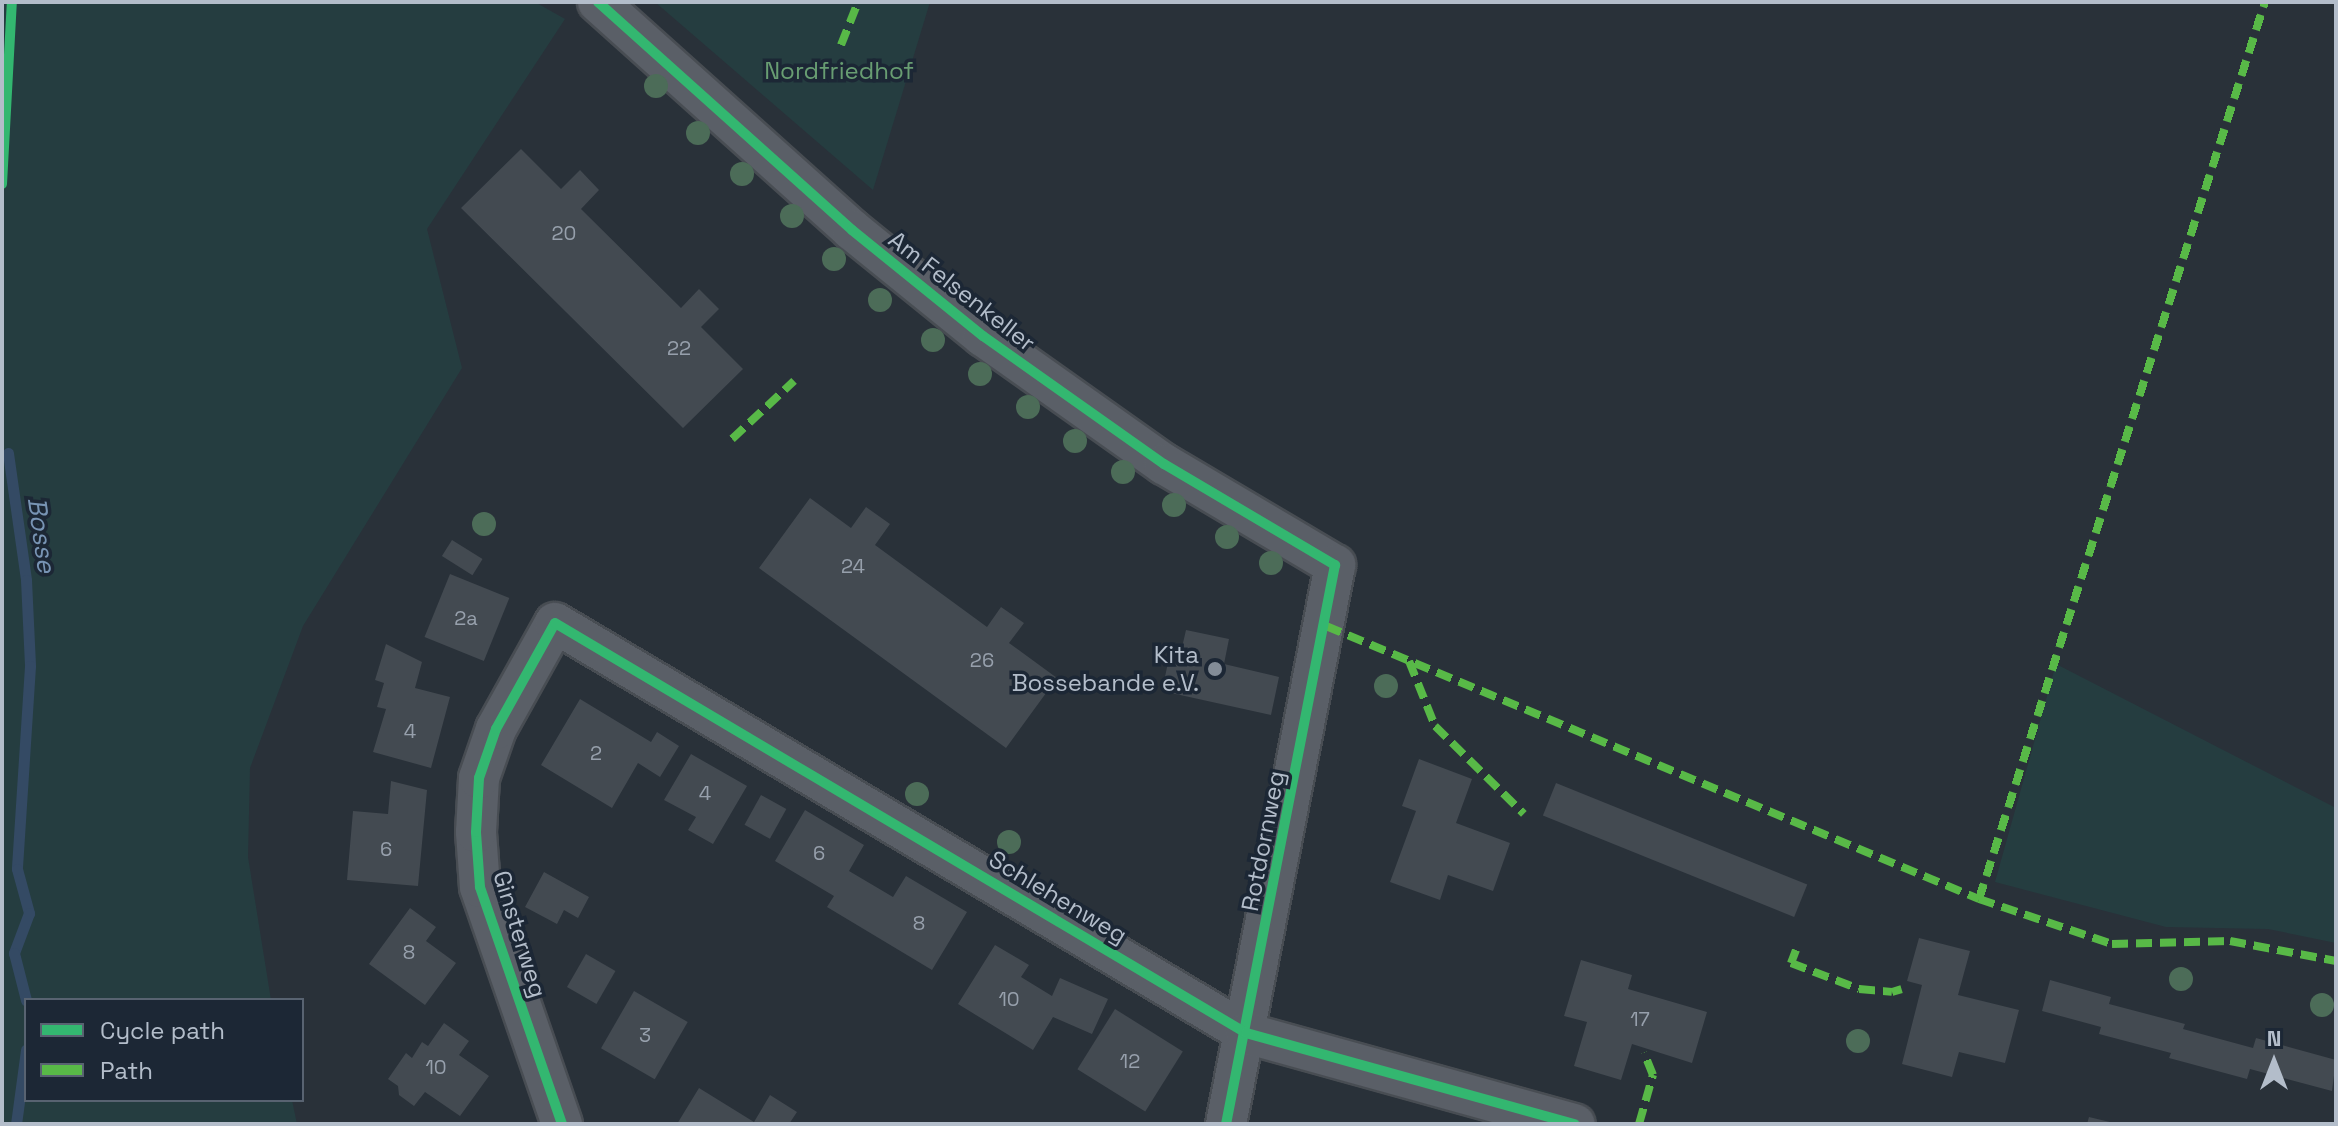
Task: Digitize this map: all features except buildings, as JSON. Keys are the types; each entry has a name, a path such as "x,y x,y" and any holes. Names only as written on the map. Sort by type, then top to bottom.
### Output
{"street":[{"name":"Am Felsenkeller","path":"598,2 852,230 983,336 1164,464 1335,565"},
{"name":"Rotdornweg","path":"1226,1124 1335,565"},
{"name":"Schlehenweg","path":"555,623 1246,1033 1575,1124"},
{"name":"Ginsterweg","path":"555,623 496,729 479,778 476,832 480,887 562,1124"}],"green space":[{"path":"2,2 535,2 565,19 427,229 462,368 303,626 250,768 248,857 271,998 24,998 24,1102 292,1102 297,1124 2,1124"},
{"name":"Nordfriedhof","path":"655,2 930,2 873,190"},
{"path":"2056,664 2336,808 2336,943 2268,929 2166,927 1995,882"}],"waterway":[{"name":"Bosse","path":"8,453 26,580 30,666 17,869 29,913 14,953 25,998"},
{"name":"Bosse","path":"16,1124 24,1065"}],"marked path":[{"path":"841,45 858,2"},
{"path":"1979,899 2265,2"},
{"path":"732,439 794,381"},
{"path":"1326,626 1979,899 2112,944 2230,941 2336,961"},
{"path":"1409,661 1435,726 1524,814"},
{"path":"1796,950 1791,963 1859,989 1892,992 1902,989"},
{"path":"1639,1124 1653,1075 1644,1053"}],"cycle path":[{"path":"2,184 12,2"},
{"path":"598,2 852,230 983,336 1164,464 1335,565 1226,1124"},
{"path":"562,1124 480,887 476,832 479,778 496,729 555,623 1246,1033 1575,1124"}],"place":[{"name":"Kita Bossebande e.V.","path":"1215,669"}]}
